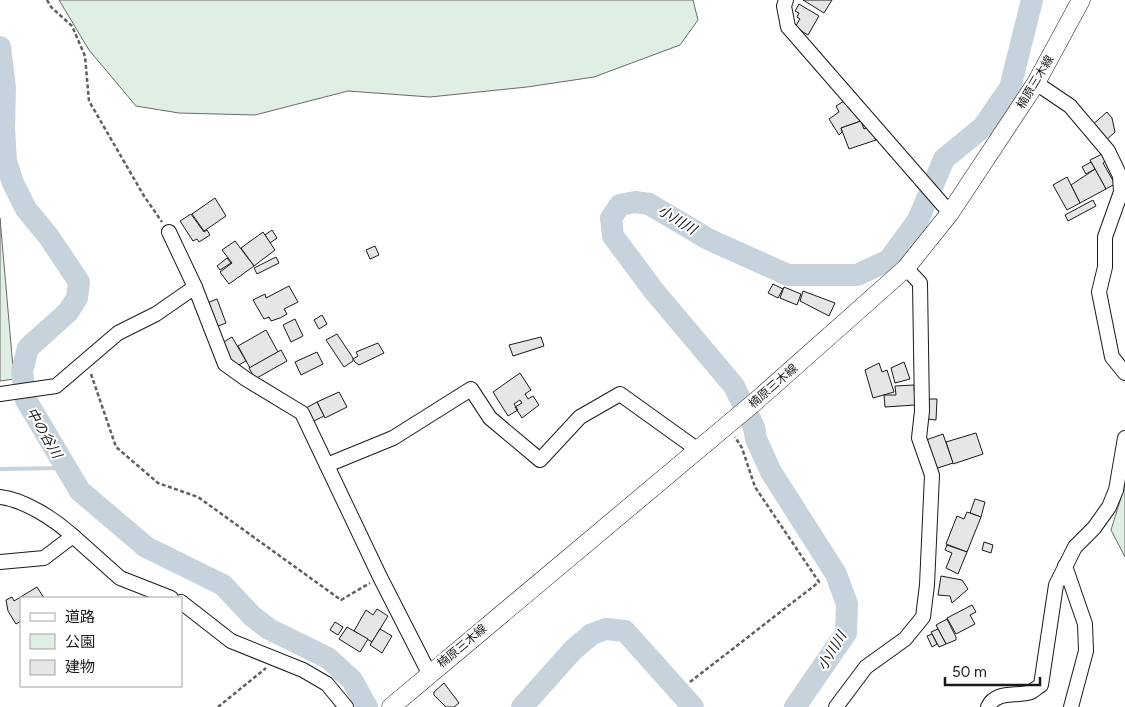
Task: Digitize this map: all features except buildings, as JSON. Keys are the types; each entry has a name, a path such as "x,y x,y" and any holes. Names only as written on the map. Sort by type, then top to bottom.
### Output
{"main road":[{"name":"楠原三木線","path":"391,707 429,673 756,402 906,268 944,207 1036,83 1080,0"}],"street":[{"path":"786,0 784,6 788,27 944,207"},
{"path":"1036,83 1070,106 1108,151 1120,176 1121,192 1105,236 1105,267 1099,292 1112,357 1125,373"},
{"path":"169,232 195,287 225,364 302,413 380,578 429,673"},
{"path":"836,707 866,667 905,639 922,617 927,585 932,475 919,438 922,411 920,283 906,268"},
{"path":"5,394 56,386 118,333 156,314 195,287"},
{"path":"327,465 393,438 471,389 490,418 540,460 580,417 620,394 698,450"},
{"path":"988,707 990,703 1006,694 1031,692 1041,684 1056,585 1075,547 1094,528 1109,507 1116,490 1125,438"},
{"path":"0,497 12,498 60,525 120,578 168,597"},
{"path":"0,562 44,558 73,536"},
{"path":"1065,566 1086,624 1086,651 1071,707"},
{"path":"182,603 231,641 277,659 327,684 346,707"}],"path":[{"path":"48,0 51,7 72,26 85,56 89,101 144,196 169,232"},
{"path":"86,360 116,447 158,483 198,497 341,600 380,578"},
{"path":"690,682 819,582 756,487 742,448 727,426"},
{"path":"218,707 277,659"}],"green space":[{"path":"59,0 693,0 698,20 680,45 594,77 527,87 430,97 348,91 255,115 179,113 136,106 89,50"},
{"path":"0,218 14,379 0,381"},
{"path":"1125,445 1125,485 1122,458"},
{"path":"1125,485 1125,557 1111,530"}],"waterway":[{"name":"小川川","path":"795,707 846,633 847,604 836,574 771,472 756,439 754,427 734,386 654,291 613,236 611,218 620,205 635,202 649,204 708,239 788,275 857,275 889,260 918,220 944,159 983,127 1010,88 1032,0"},
{"name":"中の谷川","path":"0,47 5,88 4,128 6,161 13,183 26,209 49,237 79,282 77,298 68,312 28,348 22,371 26,400 80,491 146,547 223,585 252,616 269,629 328,658 352,680 367,707"},
{"path":"0,469 65,468"},
{"name":"小川川","path":"522,707 573,650 592,634 606,629 625,631 693,707"}]}
